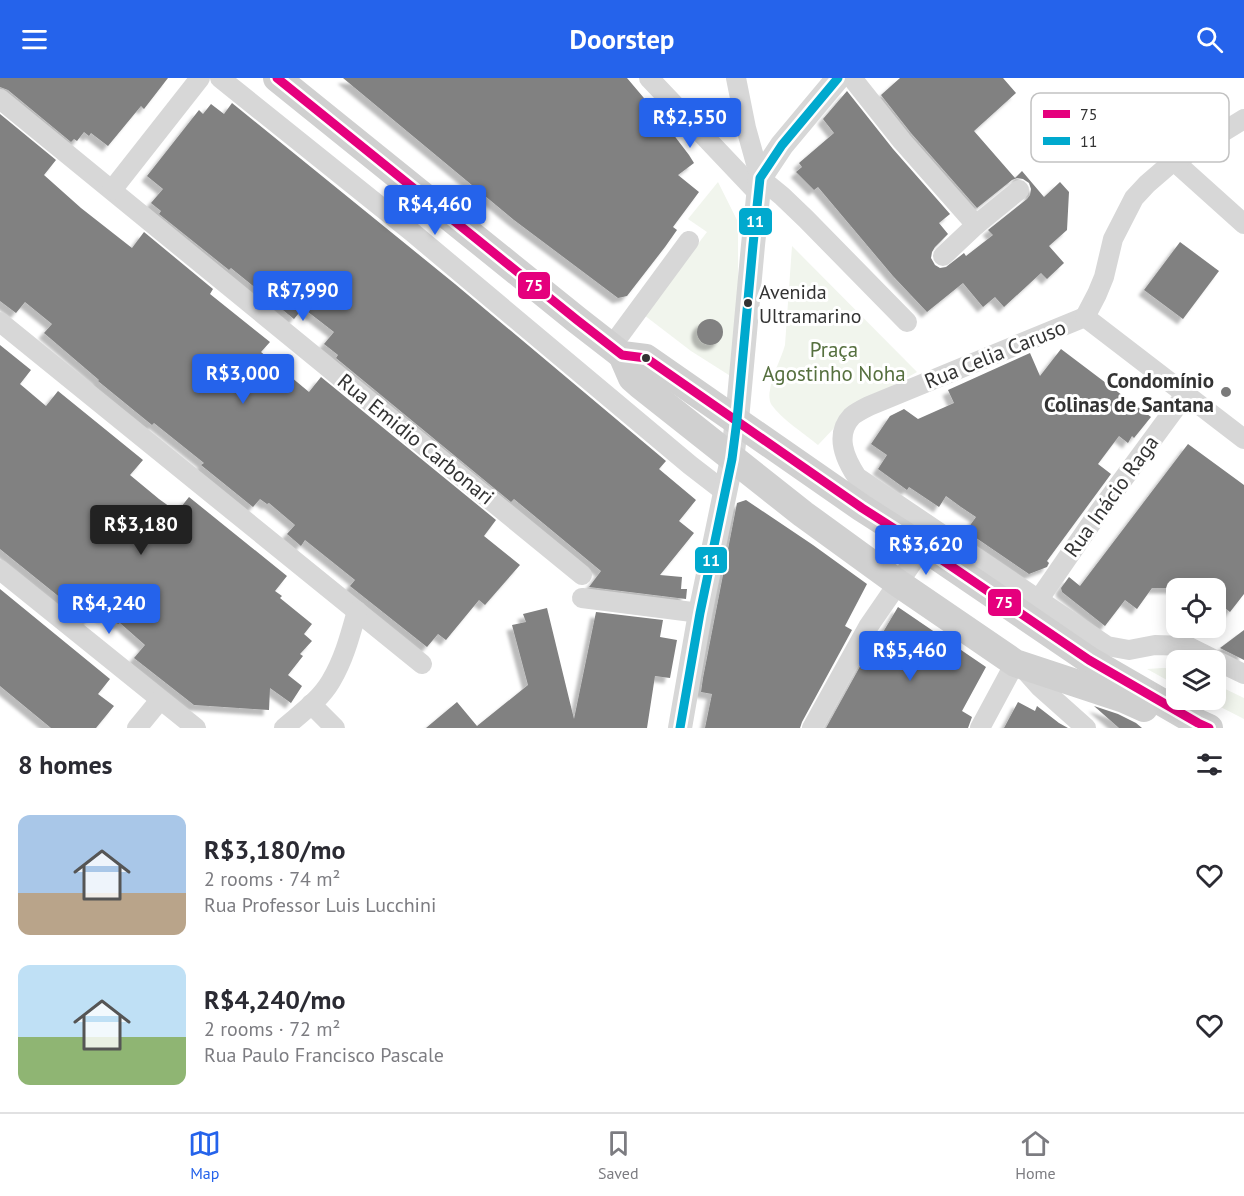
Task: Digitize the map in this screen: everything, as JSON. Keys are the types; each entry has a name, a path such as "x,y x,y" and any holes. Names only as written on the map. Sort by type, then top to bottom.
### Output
{"main road":[{"path":"277,78 617,351 632,378 803,514 898,583 1018,664 1124,699 1174,722 1203,725"},
{"path":"617,351 646,358 862,508 1089,660 1203,725"}],"street":[{"path":"112,190 200,78"},
{"path":"220,78 412,232 725,492"},
{"path":"649,78 759,186 782,196 907,322"},
{"path":"680,728 700,613 732,459 759,186 736,78"},
{"path":"759,186 782,145 838,78"},
{"path":"852,78 902,141 976,225"},
{"name":"Rua Emidio Carbonari","path":"0,99 582,575"},
{"path":"1229,128 1244,119"},
{"path":"1244,224 1175,162 1134,198 1113,239 1104,277 1085,317 1244,440"},
{"path":"944,256 976,225 1019,190"},
{"path":"617,351 688,241"},
{"name":"Rua Celia Caruso","path":"1085,317 869,406 853,415 845,425 842,434 842,444 848,463 857,477 1107,645 1129,650 1155,645 1187,646 1195,650"},
{"path":"0,322 422,664"},
{"name":"Rua Inácio Raga","path":"1038,599 1185,395"},
{"path":"812,728 868,627 923,547"},
{"path":"0,570 196,728"},
{"path":"582,598 700,613"},
{"path":"284,728 330,683 347,650 357,611"},
{"path":"980,728 1018,664 1086,728"},
{"name":"Rua Celia Caruso","path":"1226,666 1244,675"},
{"path":"137,728 160,700"},
{"path":"311,704 335,728"}],"green space":[{"path":"718,182 738,222 738,321 732,377 691,351 644,315 707,232 688,219"},
{"name":"Praça Agostinho Noha","path":"792,246 917,372 853,408 818,445 781,415 771,404 770,398 773,378 785,345"},
{"path":"1166,668 1166,679 1147,669"},
{"path":"1226,689 1244,698 1244,719 1226,710"}],"building":[{"path":"0,78 168,78 144,109 141,106 108,146 91,133 89,136 84,132 77,141 74,139 71,142 8,90 0,87"},
{"path":"343,78 627,78 689,155 694,163 678,175 699,192 673,227 677,230 665,247 627,296 618,298 514,220"},
{"path":"900,78 1003,78 1016,93 974,131 1015,178 1022,171 1044,197 1060,182 1069,192 1067,230 1049,246 1064,263 1047,279 1041,273 1004,307 995,297 983,307 963,283 927,312 893,276 818,187 814,190 796,172 802,167 799,163 834,133 823,119 847,91 893,149 950,214 939,223 948,234 932,252 931,258 935,265 940,268 946,267 964,253 966,256 993,235 988,230 1030,195 1029,183 1023,179 1012,180 977,208 881,95"},
{"path":"232,103 455,284 666,461 659,469 696,500 679,521 694,533 660,575 682,577 681,589 687,589 686,599 589,587 601,571 514,499 511,502 336,358 338,355 324,344 334,332 303,308 294,319 159,214 161,211 151,203 163,189 147,176 199,110 203,114 211,104 224,114"},
{"path":"0,114 56,160 44,175 81,208 132,248 144,232 213,289 210,294 270,342 261,352 309,392 321,377 496,520 484,536 520,565 485,605 479,600 446,640 438,634 427,647 350,586 355,580 305,540 301,546 287,534 295,525 269,503 260,499 253,507 201,465 204,463 98,381 44,333 52,324 25,302 16,313 0,301"},
{"path":"1180,242 1219,271 1183,319 1144,290"},
{"path":"710,319 719,323 723,332 719,341 710,345 701,341 697,332 701,323"},
{"path":"0,345 31,370 20,384 46,406 58,391 143,460 130,475 159,499 177,512 189,497 287,576 275,591 282,596 280,598 312,624 304,634 312,641 300,654 303,656 288,675 302,686 291,703 270,688 269,710 194,705 134,658 145,645 120,623 118,624 107,615 104,618 95,612 88,620 0,549"},
{"path":"1061,349 1151,417 1128,443 1119,436 1098,464 1111,474 1047,561 1049,563 1047,567 1029,574 966,531 976,517 946,496 939,507 909,487 907,490 878,469 887,455 871,444 890,416 904,409 918,419 954,403 948,390 1030,353 1040,376"},
{"path":"1188,444 1244,485 1244,594 1230,612 1226,609 1226,578 1166,578 1166,588 1152,588 1137,609 1125,600 1105,626 1062,592 1061,588 1069,577 1080,586"},
{"path":"746,500 867,584 845,626 852,630 800,728 705,728 712,694 701,692 703,678 737,503"},
{"path":"0,589 110,679 98,694 114,706 96,728 51,728 0,686"},
{"path":"898,607 986,667 962,711 972,717 968,728 826,728 873,643 876,644"},
{"path":"547,608 574,719 596,612 663,620 660,637 677,640 670,678 655,676 647,728 426,728 457,702 477,726 528,685 512,625 526,622 523,614"},
{"path":"1244,630 1244,660 1220,648"},
{"path":"1018,702 1035,711 1037,706 1068,728 1004,728"},
{"path":"1094,706 1118,714 1142,728 1119,728"}],"transit line":[{"name":"75","path":"277,78 622,355 646,358 862,508 1089,660 1209,728"},
{"name":"11","path":"680,728 700,613 732,459 760,178 782,145 838,78"}],"place":[{"name":"Avenida Ultramarino","path":"748,303"},
{"name":"Condomínio Colinas de Santana","path":"1226,392"}]}
